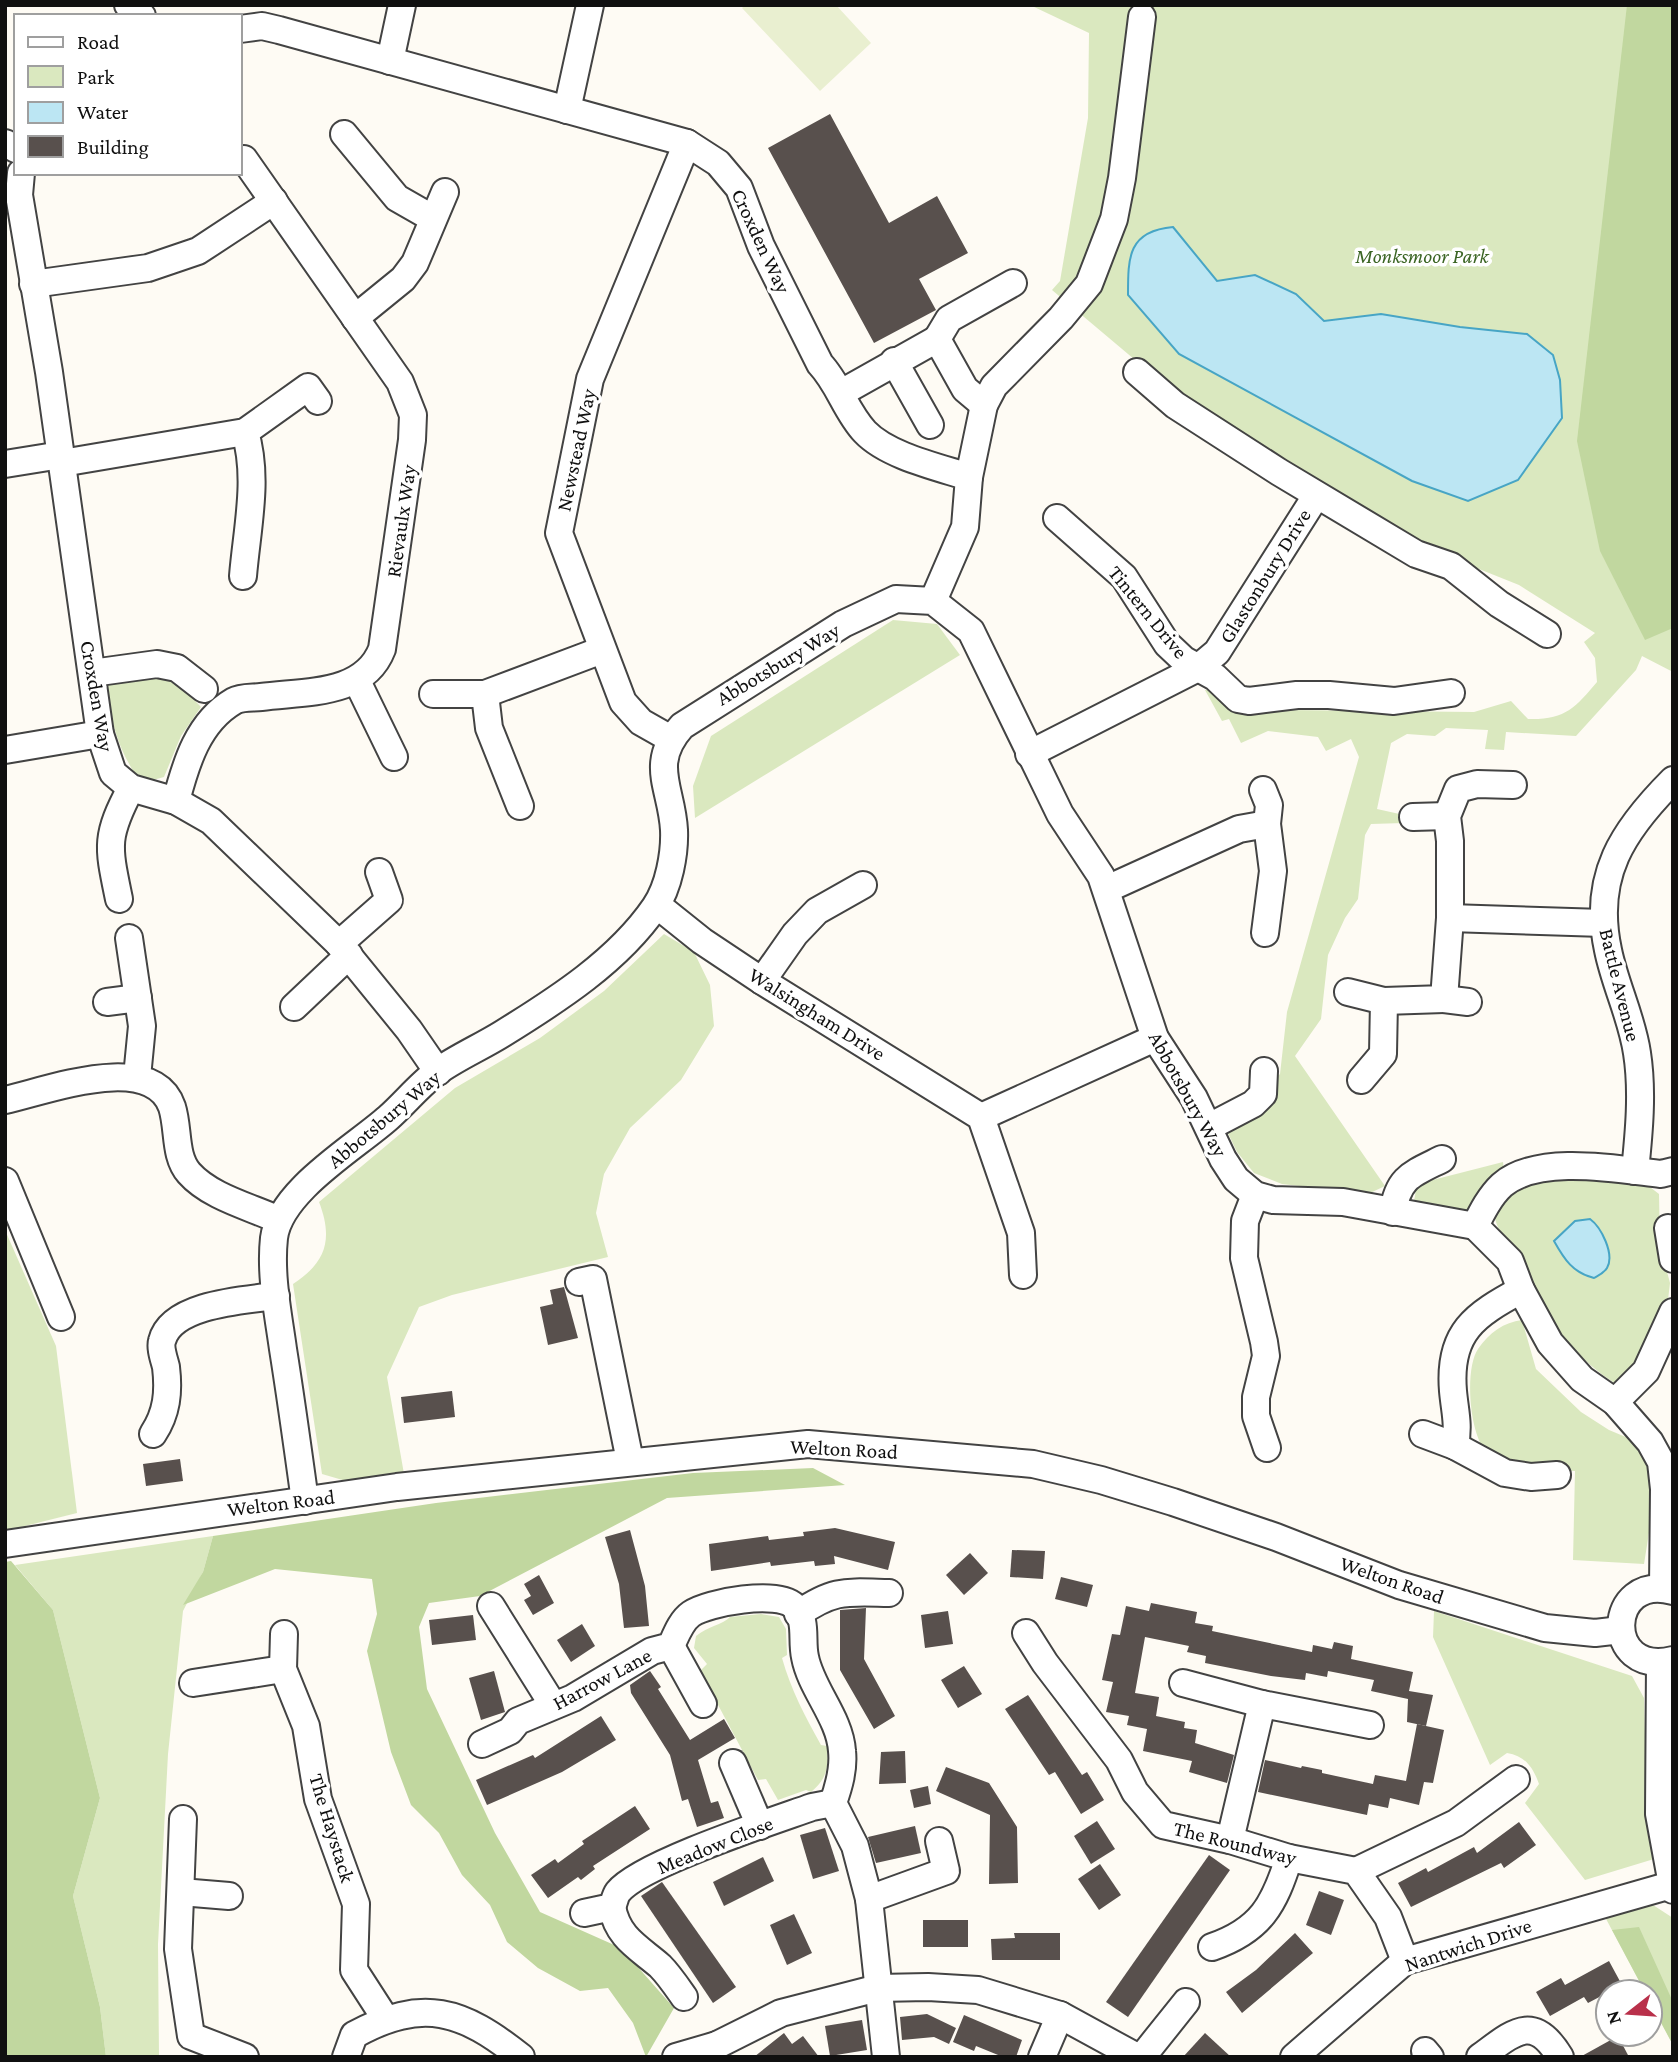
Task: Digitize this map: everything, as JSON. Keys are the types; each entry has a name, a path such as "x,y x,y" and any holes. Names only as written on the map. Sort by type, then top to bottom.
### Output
{"street":[{"path":"390,61 402,5"},
{"path":"567,110 590,5"},
{"path":"933,601 965,527 969,477 989,396 1089,284 1114,219 1122,178 1142,17"},
{"name":"Croxden Way","path":"242,29 270,28 687,143 718,163 739,188 761,246 820,364 832,377 865,432 902,455 969,477"},
{"path":"344,134 397,198 432,218"},
{"name":"Newstead Way","path":"671,739 641,722 623,702 559,533 590,379 687,143"},
{"name":"Rievaulx Way","path":"244,159 400,382 413,415 412,440 382,649 375,667 357,681"},
{"name":"Croxden Way","path":"21,175 19,195 61,459 100,734 113,773 131,788"},
{"path":"355,318 404,279 415,263 445,192"},
{"path":"33,284 148,268 198,251 274,201"},
{"path":"841,393 937,339 949,319 1013,283"},
{"path":"937,339 965,389 989,396"},
{"path":"894,361 930,425"},
{"path":"1137,372 1175,405 1316,496 1416,554 1451,566 1499,604 1547,634"},
{"path":"5,464 61,459 245,432 308,387 318,401"},
{"path":"243,576 253,456 245,432"},
{"name":"Glastonbury Drive","path":"1029,754 1198,668 1217,653 1316,496"},
{"name":"Tintern Drive","path":"1057,518 1124,577 1167,644 1184,660 1214,677 1238,699 1250,701 1297,695 1394,701 1451,693"},
{"name":"Abbotsbury Way","path":"279,1220 314,1177 354,1147 438,1072 502,1034 576,984 623,944 657,905 667,877 674,829 663,783 664,758 671,739 696,715 843,624 896,599 933,601 971,631 1060,814 1107,889 1155,1038 1209,1127 1223,1159 1236,1179 1255,1195"},
{"path":"433,694 485,694 602,650"},
{"path":"92,673 157,664 177,668 204,689"},
{"path":"176,801 186,765 200,734 215,716 236,700 332,688 357,681 394,757"},
{"path":"485,694 489,728 506,764 520,806"},
{"path":"5,750 100,734"},
{"name":"Battle Avenue","path":"1635,1171 1639,1108 1637,1053 1608,951 1603,923 1604,888 1615,851 1647,806 1673,780"},
{"path":"1348,992 1384,1001 1456,1000 1447,816 1458,789 1477,784 1513,785"},
{"path":"120,899 111,857 112,824 131,788 176,801 211,821 344,950 438,1072"},
{"path":"1263,790 1269,805 1267,824 1273,871 1265,933"},
{"path":"1413,817 1447,816"},
{"path":"1107,889 1239,828 1267,824"},
{"path":"294,1007 389,900 379,872"},
{"path":"762,981 795,934 817,911 863,885"},
{"name":"Walsingham Drive","path":"657,905 702,941 762,981 981,1117"},
{"path":"1450,918 1603,923"},
{"path":"129,938 142,1026 137,1077"},
{"path":"107,1002 138,998"},
{"path":"1361,1080 1383,1054 1384,1001"},
{"path":"1023,1275 1021,1233 981,1117 1155,1038"},
{"path":"1209,1127 1253,1104 1263,1094 1264,1071"},
{"path":"5,1100 102,1078 137,1077 159,1088 171,1104 181,1162 192,1176 212,1190 279,1220 274,1237 276,1296 305,1500"},
{"path":"1393,1212 1396,1192 1407,1177 1442,1159"},
{"path":"1475,1226 1501,1186 1520,1173 1546,1166 1661,1174 1673,1171"},
{"path":"5,1181 61,1317"},
{"path":"1267,1448 1256,1416 1256,1397 1266,1356 1244,1258 1245,1221 1255,1195 1273,1200 1343,1202 1475,1226 1510,1261 1521,1290 1550,1343 1582,1379 1615,1402 1650,1442 1661,1462 1668,1590 1651,1589 1632,1599 1621,1619 1620,1630 1633,1654 1646,1661 1666,1662 1659,1814 1672,1887"},
{"path":"1668,1228 1673,1259"},
{"path":"579,1282 593,1279 630,1461"},
{"path":"1455,1446 1460,1422 1453,1390 1456,1353 1464,1331 1480,1312 1521,1290"},
{"path":"153,1434 164,1417 167,1392 161,1342 170,1324 191,1312 218,1304 276,1296"},
{"path":"1615,1402 1646,1371 1673,1312"},
{"path":"1423,1434 1455,1446 1505,1474 1557,1475"},
{"name":"Welton Road","path":"5,1544 305,1500 630,1461 808,1444 1033,1464 1101,1480 1173,1502 1276,1537 1399,1585 1545,1628 1595,1633 1620,1630"},
{"path":"886,2057 869,1899 855,1846 832,1803 841,1780 842,1749 814,1687 804,1655 804,1627 798,1614 822,1597 840,1592 889,1592"},
{"name":"Harrow Lane","path":"482,1744 510,1731 518,1721 573,1698 652,1651 671,1646 690,1614 715,1604 777,1598 793,1605 798,1614"},
{"path":"491,1606 543,1709"},
{"name":"The Roundway","path":"1021,1628 1119,1760 1135,1792 1163,1825 1230,1840 1289,1858 1356,1871"},
{"name":"The Haystack","path":"284,1634 283,1669 306,1726 318,1799 356,1904 354,1970 385,2018"},
{"path":"671,1646 703,1704"},
{"path":"193,1683 283,1669"},
{"path":"1183,1682 1262,1704 1370,1725"},
{"path":"1230,1840 1262,1704"},
{"path":"733,1763 760,1826"},
{"path":"1405,1961 1388,1917 1356,1871 1456,1822 1516,1779"},
{"name":"Meadow Close","path":"612,1908 618,1892 634,1880 687,1854 760,1826 832,1803"},
{"path":"183,1819 177,1949 189,2047 245,2057"},
{"path":"869,1899 946,1871 939,1841"},
{"path":"1212,1947 1233,1939 1257,1923 1278,1892 1289,1858"},
{"name":"Nantwich Drive","path":"1294,2057 1405,1961 1672,1887"},
{"path":"181,1892 229,1896"},
{"path":"584,1913 612,1908 615,1923 623,1938 662,1968 684,1997"},
{"path":"676,2057 713,2051 781,2013 878,1988 978,1990 1060,2015 1139,2057 1186,2002"},
{"path":"346,2057 354,2035 385,2018 422,2012 459,2017 494,2035 521,2057"},
{"path":"1042,2057 1060,2015"},
{"path":"1480,2057 1523,2029 1536,2030 1548,2038 1560,2057"}],"green space":[{"path":"745,5 836,5 871,43 820,91 742,8"},
{"name":"Monksmoor Park","path":"1030,5 1673,5 1673,672 1642,656 1636,670 1576,736 1506,732 1504,750 1485,749 1488,730 1446,728 1435,736 1407,734 1391,743 1377,809 1404,815 1404,823 1371,824 1365,835 1358,899 1345,918 1328,955 1321,1019 1295,1056 1385,1186 1368,1194 1282,1184 1254,1173 1237,1152 1225,1127 1280,1074 1287,1012 1359,757 1351,739 1326,751 1318,737 1268,731 1241,743 1229,719 1222,721 1205,690 1212,690 1232,709 1245,715 1285,710 1474,712 1511,701 1528,719 1541,719 1568,711 1597,682 1595,658 1584,642 1595,633 1519,585 1419,545 1185,402 1052,290 1060,281 1088,118 1089,33"},
{"path":"1627,5 1673,5 1673,628 1645,640 1600,551 1577,441"},
{"path":"893,620 937,624 960,655 695,818 693,786 711,736"},
{"path":"159,676 178,683 201,707 181,736 164,777 153,780 136,776 124,753 112,720 106,683"},
{"path":"664,934 694,952 710,985 714,1026 681,1080 630,1128 604,1174 596,1213 608,1257 452,1295 419,1307 387,1377 404,1474 346,1481 322,1474 293,1284 313,1267 324,1248 326,1227 319,1202 455,1088 540,1038 604,991"},
{"path":"1503,1162 1504,1172 1472,1214 1413,1207 1417,1184"},
{"path":"1576,1178 1646,1184 1659,1194 1660,1245 1670,1283 1666,1317 1644,1358 1616,1384 1590,1365 1548,1317 1533,1288 1523,1258 1500,1231 1495,1218 1494,1209 1522,1187 1551,1179"},
{"path":"5,1230 56,1346 77,1513 5,1531"},
{"path":"1522,1320 1536,1369 1581,1412 1609,1430 1633,1440 1652,1471 1655,1495 1644,1564 1573,1560 1575,1471 1509,1465 1490,1456 1477,1436 1470,1388 1474,1359 1478,1349 1492,1333 1509,1323"},
{"path":"813,1468 845,1485 667,1498 480,1596 429,1603 419,1627 427,1689 495,1833 540,1912 621,1948 674,2008 646,2057 633,2023 608,1988 580,1991 538,1968 507,1942 490,1905 462,1875 439,1833 411,1805 391,1752 367,1651 377,1614 372,1579 275,1569 183,1605 203,1572 213,1536 436,1503 693,1473"},
{"path":"213,1536 203,1572 183,1611 168,1754 158,1944 159,2057 106,2057 100,2007 73,1896 100,1798 53,1610 15,1565"},
{"path":"11,1561 53,1610 100,1798 73,1896 100,2007 106,2057 5,2057 5,1562"},
{"path":"1434,1611 1632,1676 1644,1698 1647,1808 1654,1859 1585,1880 1525,1803 1539,1784 1528,1763 1507,1753 1490,1765 1433,1637"},
{"path":"761,1614 779,1617 786,1629 787,1655 782,1658 786,1670 815,1734 821,1745 827,1746 826,1772 821,1782 811,1792 806,1790 778,1800 766,1779 758,1780 700,1671 707,1664 694,1648 696,1636 730,1617"},
{"path":"1653,1905 1673,1918 1673,2045 1664,2028 1664,1978 1638,1978 1605,1917"},
{"path":"1639,1927 1662,1978 1638,1978 1612,1930"},
{"path":"1664,1982 1673,2002 1673,2045 1664,2028"}],"water":[{"path":"1173,227 1217,281 1255,275 1296,294 1324,321 1381,314 1460,327 1527,334 1553,355 1560,380 1562,418 1518,480 1468,501 1412,481 1179,354 1128,295 1130,258 1139,240 1147,234"},
{"path":"1590,1219 1602,1234 1609,1256 1607,1268 1594,1278 1580,1273 1570,1264 1554,1241 1575,1221"}],"building":[{"path":"830,114 889,223 937,196 968,253 919,279 936,310 874,343 768,148"},
{"path":"564,1287 578,1338 548,1345 540,1307 553,1304 550,1290"},
{"path":"452,1391 455,1417 404,1423 401,1397"},
{"path":"180,1459 183,1481 146,1486 143,1464"},
{"path":"835,1528 895,1542 888,1570 834,1556 835,1564 815,1566 814,1561 771,1566 770,1562 711,1571 709,1544 768,1536 769,1540 804,1536 803,1532"},
{"path":"630,1530 645,1586 649,1626 624,1628 619,1584 605,1537"},
{"path":"1012,1550 1045,1551 1043,1579 1010,1577"},
{"path":"970,1553 988,1573 964,1595 946,1575"},
{"path":"539,1575 554,1603 533,1615 524,1600 531,1596 524,1584"},
{"path":"1061,1577 1093,1585 1087,1607 1055,1599"},
{"path":"1151,1603 1197,1612 1195,1623 1213,1626 1212,1631 1312,1652 1313,1645 1332,1649 1334,1642 1353,1646 1351,1659 1413,1672 1409,1691 1433,1695 1426,1726 1407,1722 1408,1699 1371,1691 1374,1680 1328,1671 1327,1677 1306,1673 1305,1680 1271,1676 1205,1663 1206,1656 1187,1652 1189,1646 1145,1637 1135,1693 1159,1697 1156,1716 1185,1722 1184,1728 1197,1730 1195,1743 1234,1755 1227,1783 1189,1772 1192,1761 1143,1751 1147,1729 1127,1725 1129,1716 1106,1712 1113,1682 1102,1680 1112,1634 1120,1635 1126,1606 1149,1611"},
{"path":"866,1608 864,1659 895,1716 874,1729 840,1670 840,1610"},
{"path":"948,1611 953,1644 925,1648 921,1615"},
{"path":"473,1615 476,1640 432,1645 429,1620"},
{"path":"582,1624 595,1646 571,1662 557,1640"},
{"path":"964,1666 982,1694 958,1708 941,1680"},
{"path":"494,1671 505,1712 481,1720 469,1678"},
{"path":"650,1671 661,1687 658,1689 690,1740 724,1719 735,1738 698,1760 711,1803 718,1801 724,1818 697,1827 688,1799 682,1801 670,1755 631,1693 630,1685"},
{"path":"1028,1695 1082,1775 1087,1772 1104,1800 1081,1814 1055,1772 1049,1775 1005,1709"},
{"path":"601,1716 616,1740 562,1772 487,1805 476,1780 533,1755 535,1758"},
{"path":"1417,1724 1444,1730 1433,1783 1424,1782 1419,1805 1390,1798 1388,1808 1369,1804 1367,1815 1258,1792 1265,1760 1322,1770 1322,1773 1373,1784 1375,1775 1406,1781"},
{"path":"905,1751 906,1783 879,1784 881,1752"},
{"path":"946,1767 989,1783 1017,1827 1018,1883 989,1884 990,1815 936,1791"},
{"path":"928,1786 931,1804 914,1808 910,1790"},
{"path":"635,1806 650,1829 593,1866 595,1869 581,1880 578,1877 548,1898 531,1875 555,1859 558,1863 584,1844 582,1841"},
{"path":"1097,1821 1115,1849 1091,1864 1074,1836"},
{"path":"1519,1822 1536,1845 1504,1868 1501,1863 1411,1907 1398,1883 1426,1868 1428,1872 1474,1847 1477,1853"},
{"path":"915,1826 921,1853 876,1863 868,1837"},
{"path":"825,1828 839,1871 813,1879 800,1835"},
{"path":"1209,1855 1230,1870 1128,2017 1106,2002"},
{"path":"763,1857 774,1881 724,1906 713,1882"},
{"path":"1100,1864 1121,1895 1099,1910 1078,1879"},
{"path":"662,1882 736,1987 713,2003 641,1896"},
{"path":"1319,1891 1344,1900 1331,1935 1306,1925"},
{"path":"794,1914 812,1953 787,1965 770,1925"},
{"path":"923,1920 968,1920 968,1947 923,1947"},
{"path":"1014,1933 1060,1933 1060,1960 992,1960 991,1939 1015,1938"},
{"path":"1295,1933 1313,1953 1242,2013 1226,1992 1256,1970"},
{"path":"1609,1961 1618,1978 1594,1978 1594,2000 1588,2003 1584,1997 1550,2016 1536,1992 1561,1978 1565,1985"},
{"path":"927,2014 956,2028 949,2044 934,2037 902,2040 900,2017"},
{"path":"964,2015 1022,2040 1016,2057 1003,2057 976,2046 974,2051 953,2042"},
{"path":"862,2020 867,2050 830,2056 825,2026"},
{"path":"784,2033 792,2044 803,2036 819,2057 754,2057"},
{"path":"1205,2033 1231,2057 1183,2057"},
{"path":"1596,2048 1624,2048 1629,2057 1580,2057"}]}
